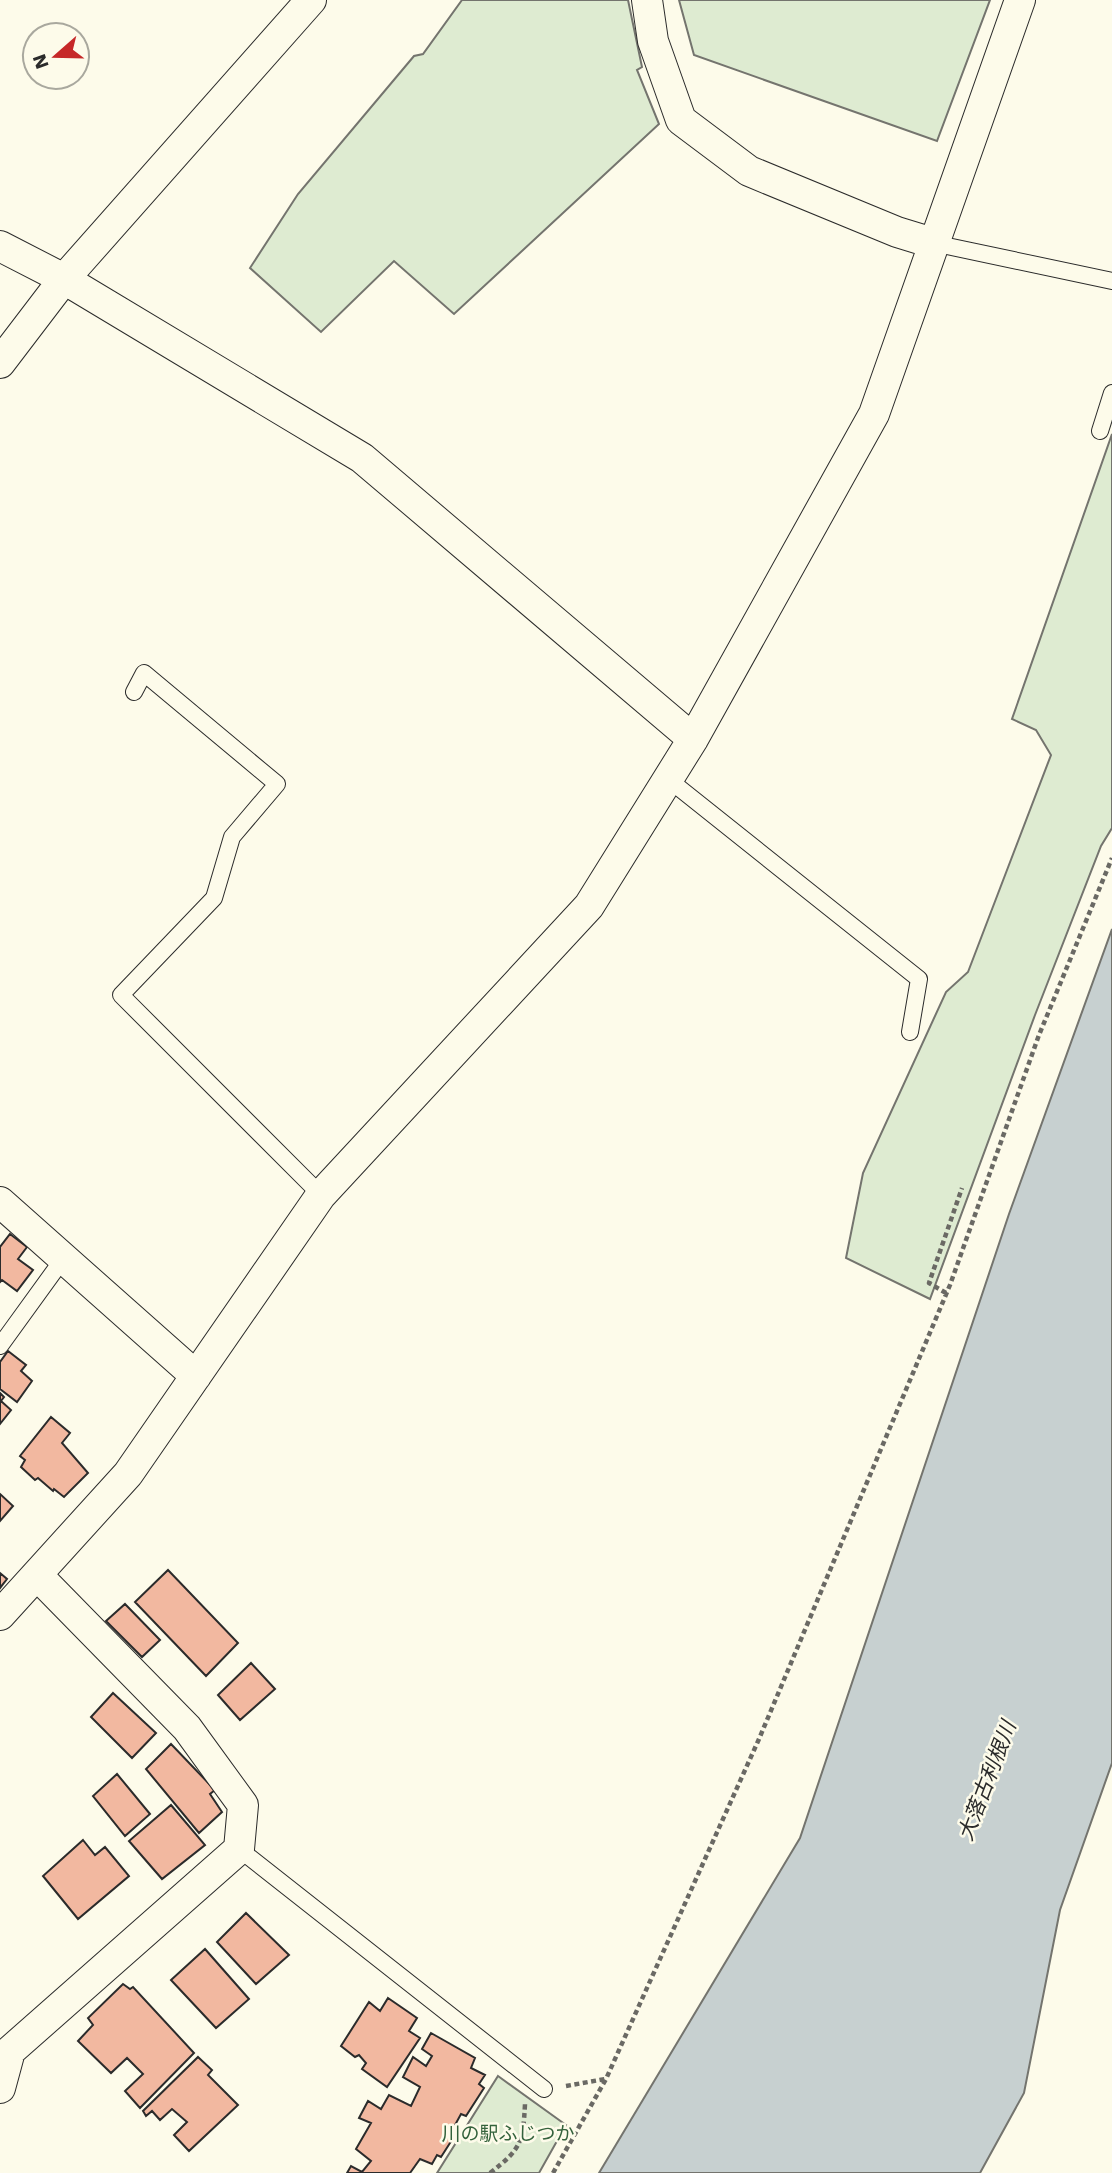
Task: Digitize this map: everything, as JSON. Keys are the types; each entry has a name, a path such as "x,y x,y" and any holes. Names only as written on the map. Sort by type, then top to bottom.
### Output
{"street":[{"path":"0,363 64,279 311,0"},
{"path":"647,0 653,41 681,120 749,171 897,232 933,243"},
{"path":"0,1615 128,1475 321,1195 589,906 693,739 874,414 1020,0"},
{"path":"0,246 64,279 362,458 693,739"},
{"path":"0,1202 195,1376"},
{"path":"0,2088 5,2046 239,1849 243,1805 187,1728 37,1575"}],"lane":[{"path":"933,243 1112,281"},
{"path":"1100,431 1112,393"},
{"path":"134,692 144,673 277,784 232,837 214,898 121,995 321,1195"},
{"path":"668,779 919,979 910,1032"},
{"path":"0,1346 63,1259"},
{"path":"239,1849 544,2089"}],"path":[{"path":"552,2173 606,2079 759,1739 946,1293 1039,1035 1112,858"},
{"path":"946,1293 929,1283 962,1188"},
{"path":"490,2173 512,2156 523,2135 527,2075"},
{"path":"544,2089 606,2079"}],"green space":[{"path":"462,0 628,0 642,67 637,70 659,124 454,314 394,261 321,332 250,268 298,194 414,56 423,54"},
{"path":"679,0 990,0 937,141 694,55"},
{"path":"1112,434 1112,828 1101,846 1035,1015 930,1299 846,1258 863,1173 946,992 968,972 1051,755 1036,730 1012,719"},
{"name":"川の駅ふじつか","path":"498,2076 566,2125 539,2173 437,2173"}],"water":[{"name":"大落古利根川","path":"1112,929 1112,1763 1060,1910 1024,2093 980,2173 599,2173 800,1838 1009,1214"}],"building":[{"path":"10,1234 27,1247 18,1259 33,1270 17,1291 2,1280 0,1282 0,1247"},
{"path":"8,1351 26,1365 21,1371 32,1381 17,1402 0,1389 0,1362"},
{"path":"0,1393 4,1397 1,1401 11,1410 0,1424"},
{"path":"51,1417 70,1433 62,1443 88,1473 64,1497 38,1478 35,1480 21,1467 25,1460 20,1456"},
{"path":"0,1494 13,1506 0,1521"},
{"path":"168,1570 238,1643 206,1676 135,1602"},
{"path":"0,1573 7,1579 0,1588"},
{"path":"125,1604 160,1640 142,1657 106,1621"},
{"path":"251,1663 275,1689 240,1720 218,1695"},
{"path":"113,1693 156,1733 132,1758 91,1717"},
{"path":"171,1744 215,1790 210,1794 222,1812 199,1833 146,1769"},
{"path":"117,1774 150,1814 125,1836 93,1796"},
{"path":"171,1805 205,1845 162,1879 129,1841"},
{"path":"83,1840 95,1855 105,1847 129,1876 78,1919 43,1876"},
{"path":"246,1913 289,1955 256,1984 217,1942"},
{"path":"205,1949 249,1999 216,2028 171,1980"},
{"path":"123,1984 130,1989 133,1987 194,2053 140,2108 125,2091 143,2074 127,2058 111,2073 78,2041 93,2025 88,2018"},
{"path":"388,1998 417,2018 409,2031 420,2038 387,2087 362,2069 366,2063 359,2055 355,2057 341,2046 369,2002 380,2011"},
{"path":"431,2033 475,2058 471,2068 485,2075 479,2084 484,2088 466,2116 461,2114 455,2125 459,2129 441,2157 437,2155 432,2164 420,2159 410,2173 347,2173 351,2166 362,2172 371,2161 356,2149 371,2123 359,2118 368,2101 381,2109 389,2095 411,2106 420,2087 403,2077 413,2057 426,2066 432,2056 422,2049"},
{"path":"198,2057 212,2070 208,2075 238,2105 189,2151 174,2135 187,2122 172,2109 160,2120 152,2111 146,2116 143,2111"}]}
